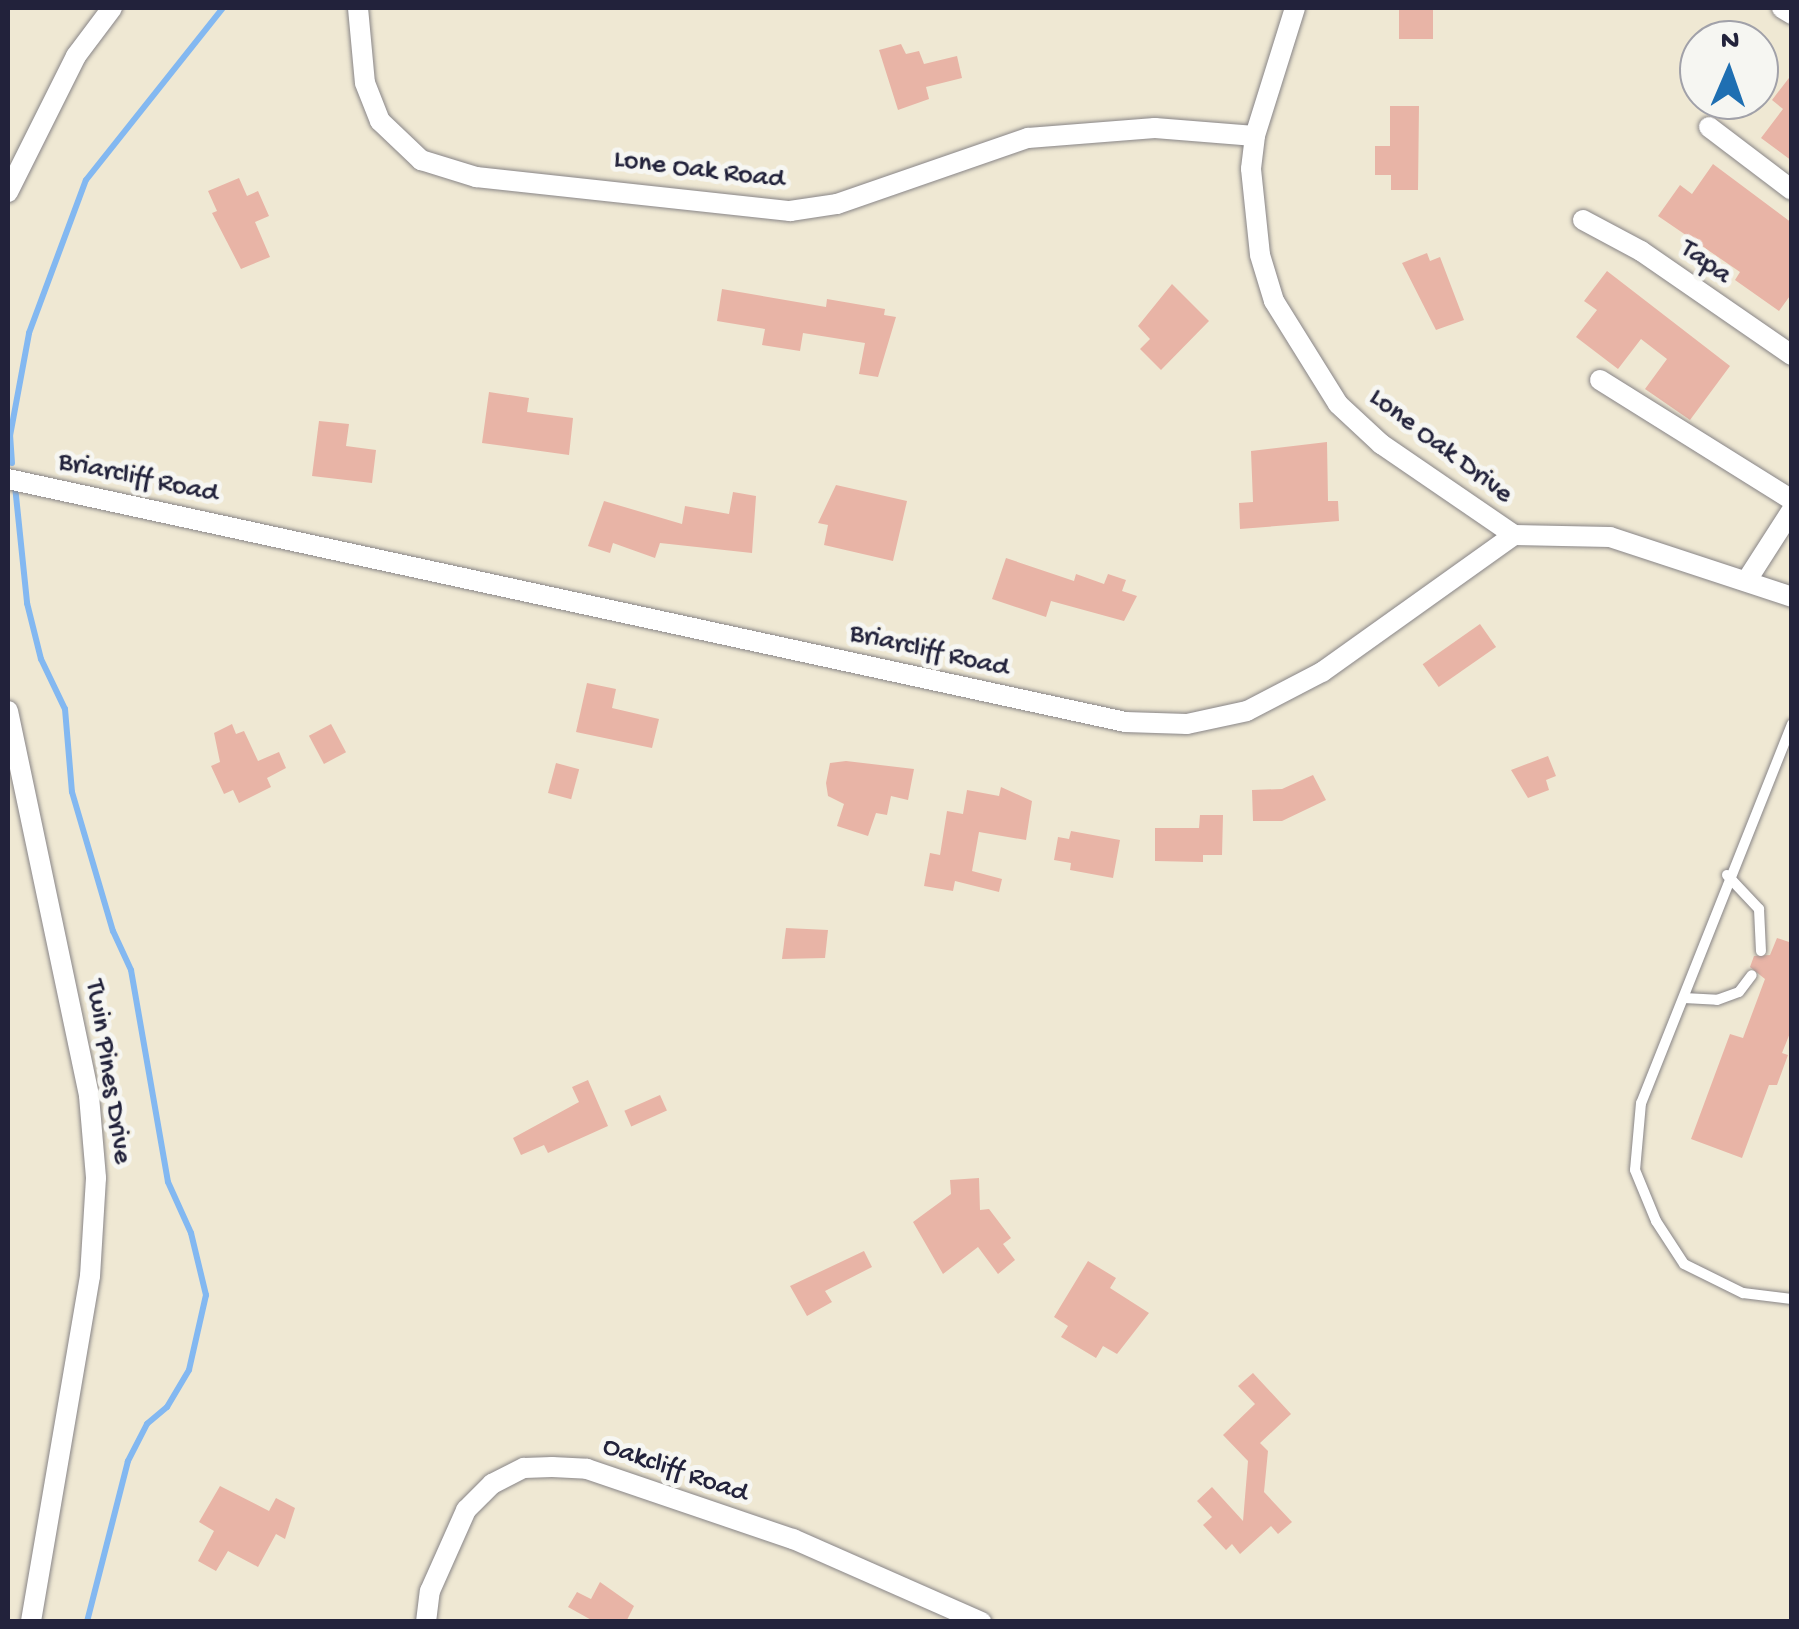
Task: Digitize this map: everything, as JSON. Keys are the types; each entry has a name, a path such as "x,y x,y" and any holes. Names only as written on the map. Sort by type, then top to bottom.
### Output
{"street":[{"path":"8,192 76,56 112,8"},
{"name":"Lone Oak Road","path":"358,8 365,83 380,122 421,160 476,177 790,212 837,204 1028,138 1155,128 1255,136"},
{"name":"Lone Oak Drive","path":"1295,8 1255,136 1252,195 1260,254 1274,301 1310,367 1381,444 1514,535"},
{"path":"1782,8 1792,14"},
{"path":"1709,126 1792,190"},
{"name":"Tapa","path":"1583,220 1641,251 1792,355"},
{"path":"1600,380 1792,500"},
{"name":"Briarcliff Road","path":"8,478 1125,722 1187,724 1247,711 1322,672 1514,535"},
{"path":"1746,580 1792,510"},
{"path":"1514,535 1610,537 1792,597"},
{"name":"Twin Pines Drive","path":"8,711 89,1096 96,1178 90,1276 31,1622"},
{"name":"Oakcliff Road","path":"426,1622 430,1591 466,1510 492,1484 524,1468 552,1467 587,1469 793,1539 981,1622"}],"lane":[{"path":"1792,724 1727,876 1684,998 1641,1103 1635,1170 1656,1221 1684,1264 1742,1293 1792,1299"},
{"path":"1727,876 1759,910 1761,951"},
{"path":"1684,998 1717,1000 1739,992 1752,975"}],"building":[{"path":"1399,8 1433,8 1433,39 1399,39"},
{"path":"901,44 906,54 919,51 924,64 957,56 962,78 926,87 929,99 898,110 879,50"},
{"path":"1792,74 1792,161 1761,138 1775,120 1779,120 1783,109 1779,106 1779,91"},
{"path":"1390,106 1419,106 1418,190 1391,190 1391,175 1375,175 1375,146 1390,146"},
{"path":"1713,164 1792,223 1792,293 1779,311 1735,280 1740,272 1658,216 1680,185 1692,194"},
{"path":"239,178 247,196 258,191 269,216 255,222 270,257 241,269 212,213 217,211 208,191"},
{"path":"1427,253 1430,261 1440,257 1464,320 1436,330 1402,263"},
{"path":"1607,271 1730,366 1690,420 1645,389 1667,359 1641,339 1618,369 1576,337 1597,310 1584,301"},
{"path":"1172,284 1209,321 1161,370 1140,349 1150,339 1138,326"},
{"path":"722,289 826,307 827,299 885,309 884,315 896,317 878,377 859,374 865,343 803,333 800,351 762,345 765,329 717,321"},
{"path":"489,392 529,398 527,412 573,418 569,455 482,443"},
{"path":"319,421 349,424 346,446 376,450 372,483 312,476"},
{"path":"1327,442 1328,501 1338,501 1339,521 1240,529 1239,503 1253,502 1251,451"},
{"path":"836,485 907,501 893,561 824,545 828,525 818,523"},
{"path":"733,492 756,496 752,553 660,543 655,558 613,543 610,553 588,546 604,501 682,524 685,506 729,514"},
{"path":"1006,558 1074,581 1076,574 1104,584 1108,574 1126,580 1122,591 1137,596 1124,621 1051,601 1046,617 992,599"},
{"path":"1480,624 1496,647 1439,687 1423,664"},
{"path":"587,683 616,689 612,708 659,719 652,748 576,732"},
{"path":"232,724 236,734 244,731 258,761 279,752 286,768 267,778 271,787 239,803 233,790 224,794 211,766 220,762 214,733"},
{"path":"331,724 346,752 324,764 309,736"},
{"path":"1548,756 1556,776 1546,780 1549,790 1528,798 1511,770"},
{"path":"846,761 914,769 908,800 891,796 887,815 876,813 868,836 837,826 844,804 828,796 830,763"},
{"path":"556,763 579,769 571,799 548,793"},
{"path":"1313,775 1326,800 1282,821 1253,821 1252,790 1282,789"},
{"path":"1001,787 1032,801 1026,840 979,832 972,871 1002,879 999,892 955,881 953,891 924,886 930,853 940,855 947,811 963,814 967,790 999,796"},
{"path":"1200,815 1223,815 1222,855 1203,855 1203,862 1155,861 1155,828 1199,828"},
{"path":"1071,831 1120,840 1113,878 1070,870 1071,863 1054,860 1058,837 1069,839"},
{"path":"786,928 828,930 825,958 782,959"},
{"path":"1777,938 1792,943 1792,1028 1782,1053 1788,1055 1777,1085 1769,1085 1742,1158 1691,1139 1730,1034 1743,1038 1765,979 1750,967 1754,956 1770,955"},
{"path":"588,1080 608,1126 548,1153 544,1145 521,1155 513,1138 579,1102 572,1087"},
{"path":"660,1095 667,1111 631,1126 624,1111"},
{"path":"979,1178 980,1210 989,1209 1011,1238 1003,1244 1015,1260 998,1274 978,1247 943,1274 913,1222 951,1194 950,1180"},
{"path":"864,1251 872,1267 825,1291 832,1302 807,1316 790,1286"},
{"path":"1088,1261 1116,1278 1110,1288 1149,1313 1117,1354 1103,1346 1096,1358 1061,1337 1068,1326 1054,1317"},
{"path":"1253,1373 1291,1414 1260,1443 1268,1451 1264,1492 1292,1522 1278,1534 1271,1526 1240,1554 1232,1544 1226,1550 1203,1525 1212,1517 1197,1501 1212,1487 1243,1521 1248,1461 1223,1435 1255,1404 1238,1386"},
{"path":"220,1486 269,1511 276,1498 295,1508 285,1539 276,1534 258,1567 228,1551 216,1571 198,1561 214,1531 199,1522"},
{"path":"600,1582 634,1606 626,1622 595,1622 568,1607 577,1592 591,1599"}],"waterway":[{"path":"12,463 10,436 29,333 86,180 223,8"},
{"path":"15,486 27,603 41,659 65,709 72,792 113,931 131,970 168,1182 191,1233 206,1295 189,1370 167,1407 147,1424 128,1461 87,1622"}]}
